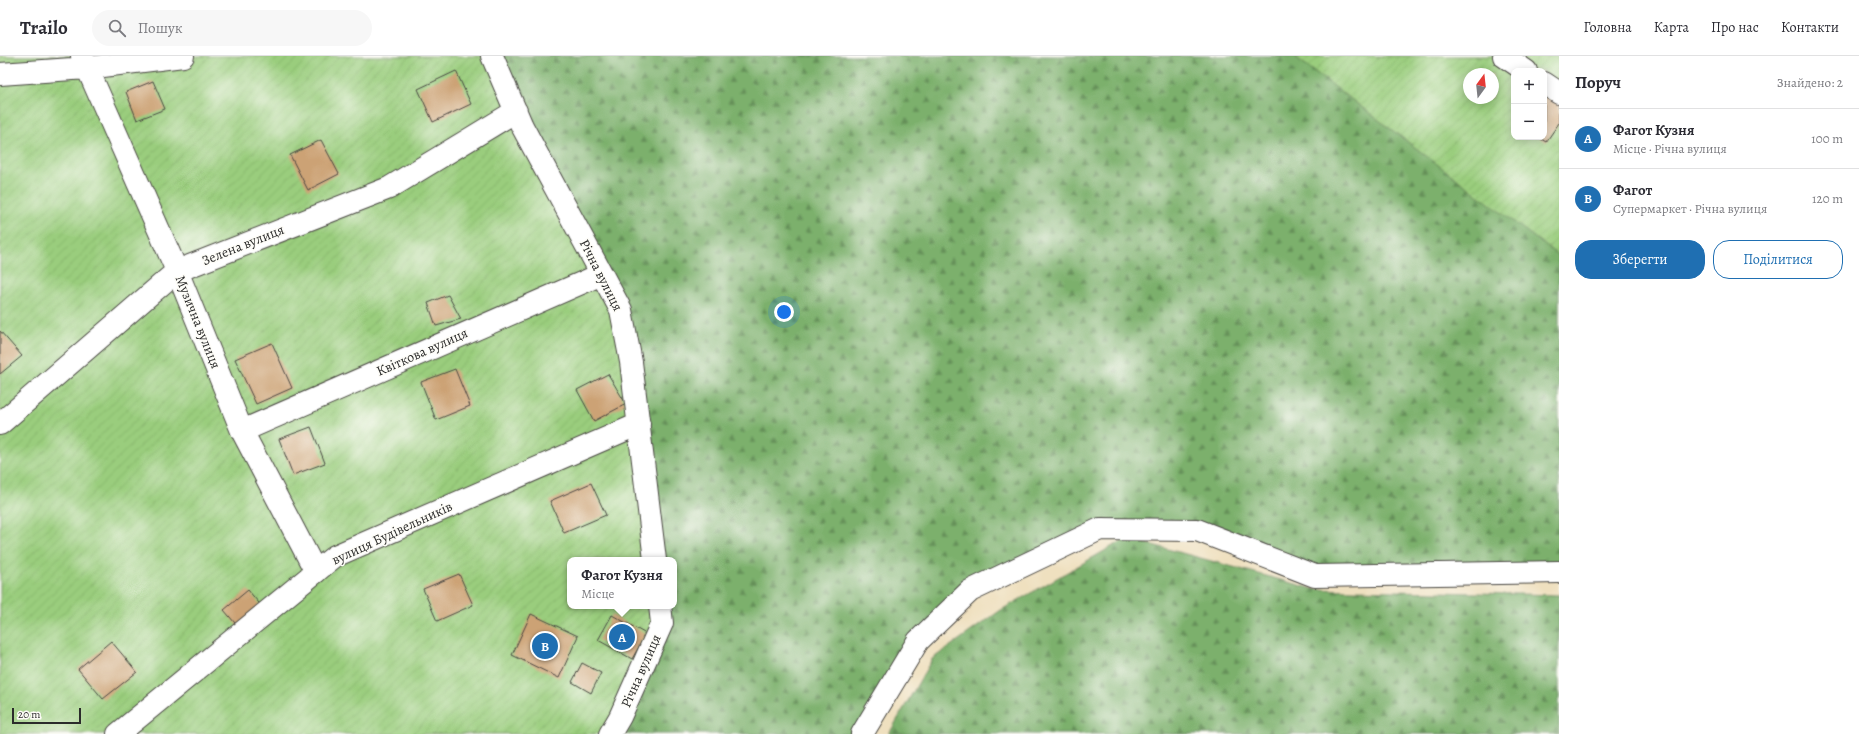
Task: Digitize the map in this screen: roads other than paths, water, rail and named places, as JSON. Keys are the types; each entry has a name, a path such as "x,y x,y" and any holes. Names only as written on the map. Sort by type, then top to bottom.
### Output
{"street":[{"path":"0,74 84,62 183,56"},
{"name":"Річна вулиця","path":"492,56 516,111 621,310 631,362 654,557"},
{"path":"1504,56 1522,68"},
{"name":"Музична вулиця","path":"84,62 177,271 242,431 316,572"},
{"path":"1547,85 1559,93"},
{"name":"Зелена вулиця","path":"0,424 177,271 388,188 516,111"},
{"name":"Квіткова вулиця","path":"242,431 602,274"},
{"name":"вулиця Будівельників","path":"118,734 335,556 639,424"},
{"path":"862,734 918,641 970,591 1100,529 1197,530 1315,576 1559,572"},
{"name":"Річна вулиця","path":"610,734 620,717 662,623 660,609"}],"place":[{"name":"Фагот Кузня","path":"622,637"},
{"name":"Фагот","path":"545,646"}]}
